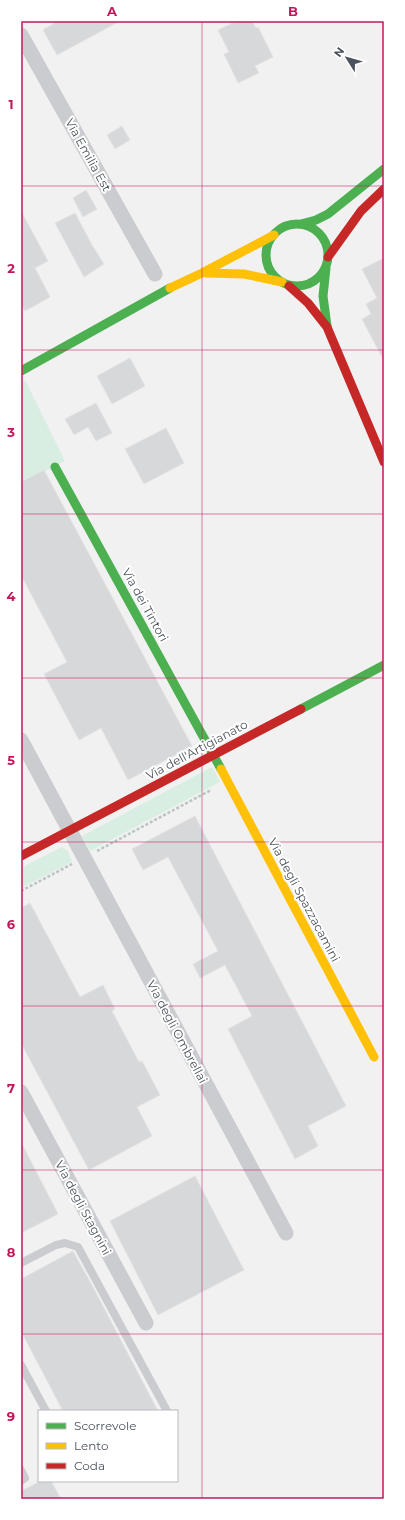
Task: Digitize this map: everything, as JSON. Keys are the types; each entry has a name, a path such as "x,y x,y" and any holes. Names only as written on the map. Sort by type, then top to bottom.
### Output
{"street":[{"name":"Via Emilia Est","path":"21,35 155,274"},
{"path":"21,371 161,292 202,273 274,235 286,226 316,220 328,214 384,169"},
{"path":"328,257 361,211 384,189"},
{"path":"301,224 314,229 319,233 326,244 328,257 323,296 327,327"},
{"path":"274,235 269,242 266,251 266,260 269,269 274,276 308,303 327,327 384,462"},
{"path":"202,273 237,272 298,286 310,283 321,276 326,268"},
{"name":"Via dei Tintori","path":"55,467 213,754"},
{"name":"Via dell'Artigianato","path":"21,856 384,665"},
{"name":"Via degli Ombrellai","path":"21,740 286,1233"},
{"name":"Via degli Spazzacamini","path":"213,754 374,1057"},
{"name":"Via degli Stagnini","path":"21,1092 146,1323"}],"lane":[{"path":"21,1263 56,1245 65,1243 78,1248 167,1410"},
{"path":"21,1365 24,1376 45,1410"},
{"path":"21,1470 26,1478 21,1481"}],"path":[{"path":"21,891 227,782"}],"green space":[{"path":"25,380 65,461 21,484 21,383"},
{"path":"212,767 220,782 90,851 82,836"},
{"path":"62,847 68,851 72,862 21,888 21,868"}],"building":[{"path":"58,21 120,21 57,55 43,30"},
{"path":"237,21 252,21 256,28 258,27 273,57 255,66 259,73 238,83 224,54 229,52 218,30"},
{"path":"122,126 130,140 115,149 107,135"},
{"path":"86,190 97,209 83,217 73,198"},
{"path":"21,211 48,261 35,268 50,297 25,311 21,303"},
{"path":"75,213 104,264 84,277 55,223"},
{"path":"384,258 384,361 362,319 371,314 366,304 377,298 362,269"},
{"path":"130,358 145,386 112,404 97,376"},
{"path":"96,403 112,433 96,441 88,427 74,435 65,419"},
{"path":"166,428 184,463 144,484 125,449"},
{"path":"44,470 192,746 128,780 101,728 79,740 44,674 67,662 21,575 21,482"},
{"path":"195,816 346,1106 308,1126 318,1146 295,1159 228,1029 252,1016 225,965 200,978 193,964 218,951 168,857 143,870 132,849"},
{"path":"30,903 80,997 103,985 115,1009 112,1011 139,1062 142,1061 160,1095 137,1107 152,1136 89,1170 21,1043 21,908"},
{"path":"21,1142 58,1214 21,1233"},
{"path":"195,1176 244,1270 158,1315 110,1221"},
{"path":"73,1251 157,1410 62,1410 21,1331 21,1279"},
{"path":"39,1482 52,1482 61,1499 21,1499 21,1491"}],"traffic: fast":[{"path":"301,224 316,220 328,214 384,169"},
{"path":"297,224 309,226 319,233 326,243 328,255 326,267 319,277 309,284 297,286 285,284 275,277 268,267 266,255 268,243 275,233 285,226 297,224"},
{"path":"326,268 323,296 327,326"},
{"path":"21,371 170,288"},
{"path":"55,467 221,769"},
{"path":"301,709 384,665"}],"traffic: slow":[{"path":"170,288 274,235"},
{"path":"206,273 244,274 282,282"},
{"path":"221,769 374,1057"}],"traffic: jam":[{"path":"328,257 361,211 384,189"},
{"path":"289,286 308,303 327,327 384,462"},
{"path":"21,856 301,709"}]}
